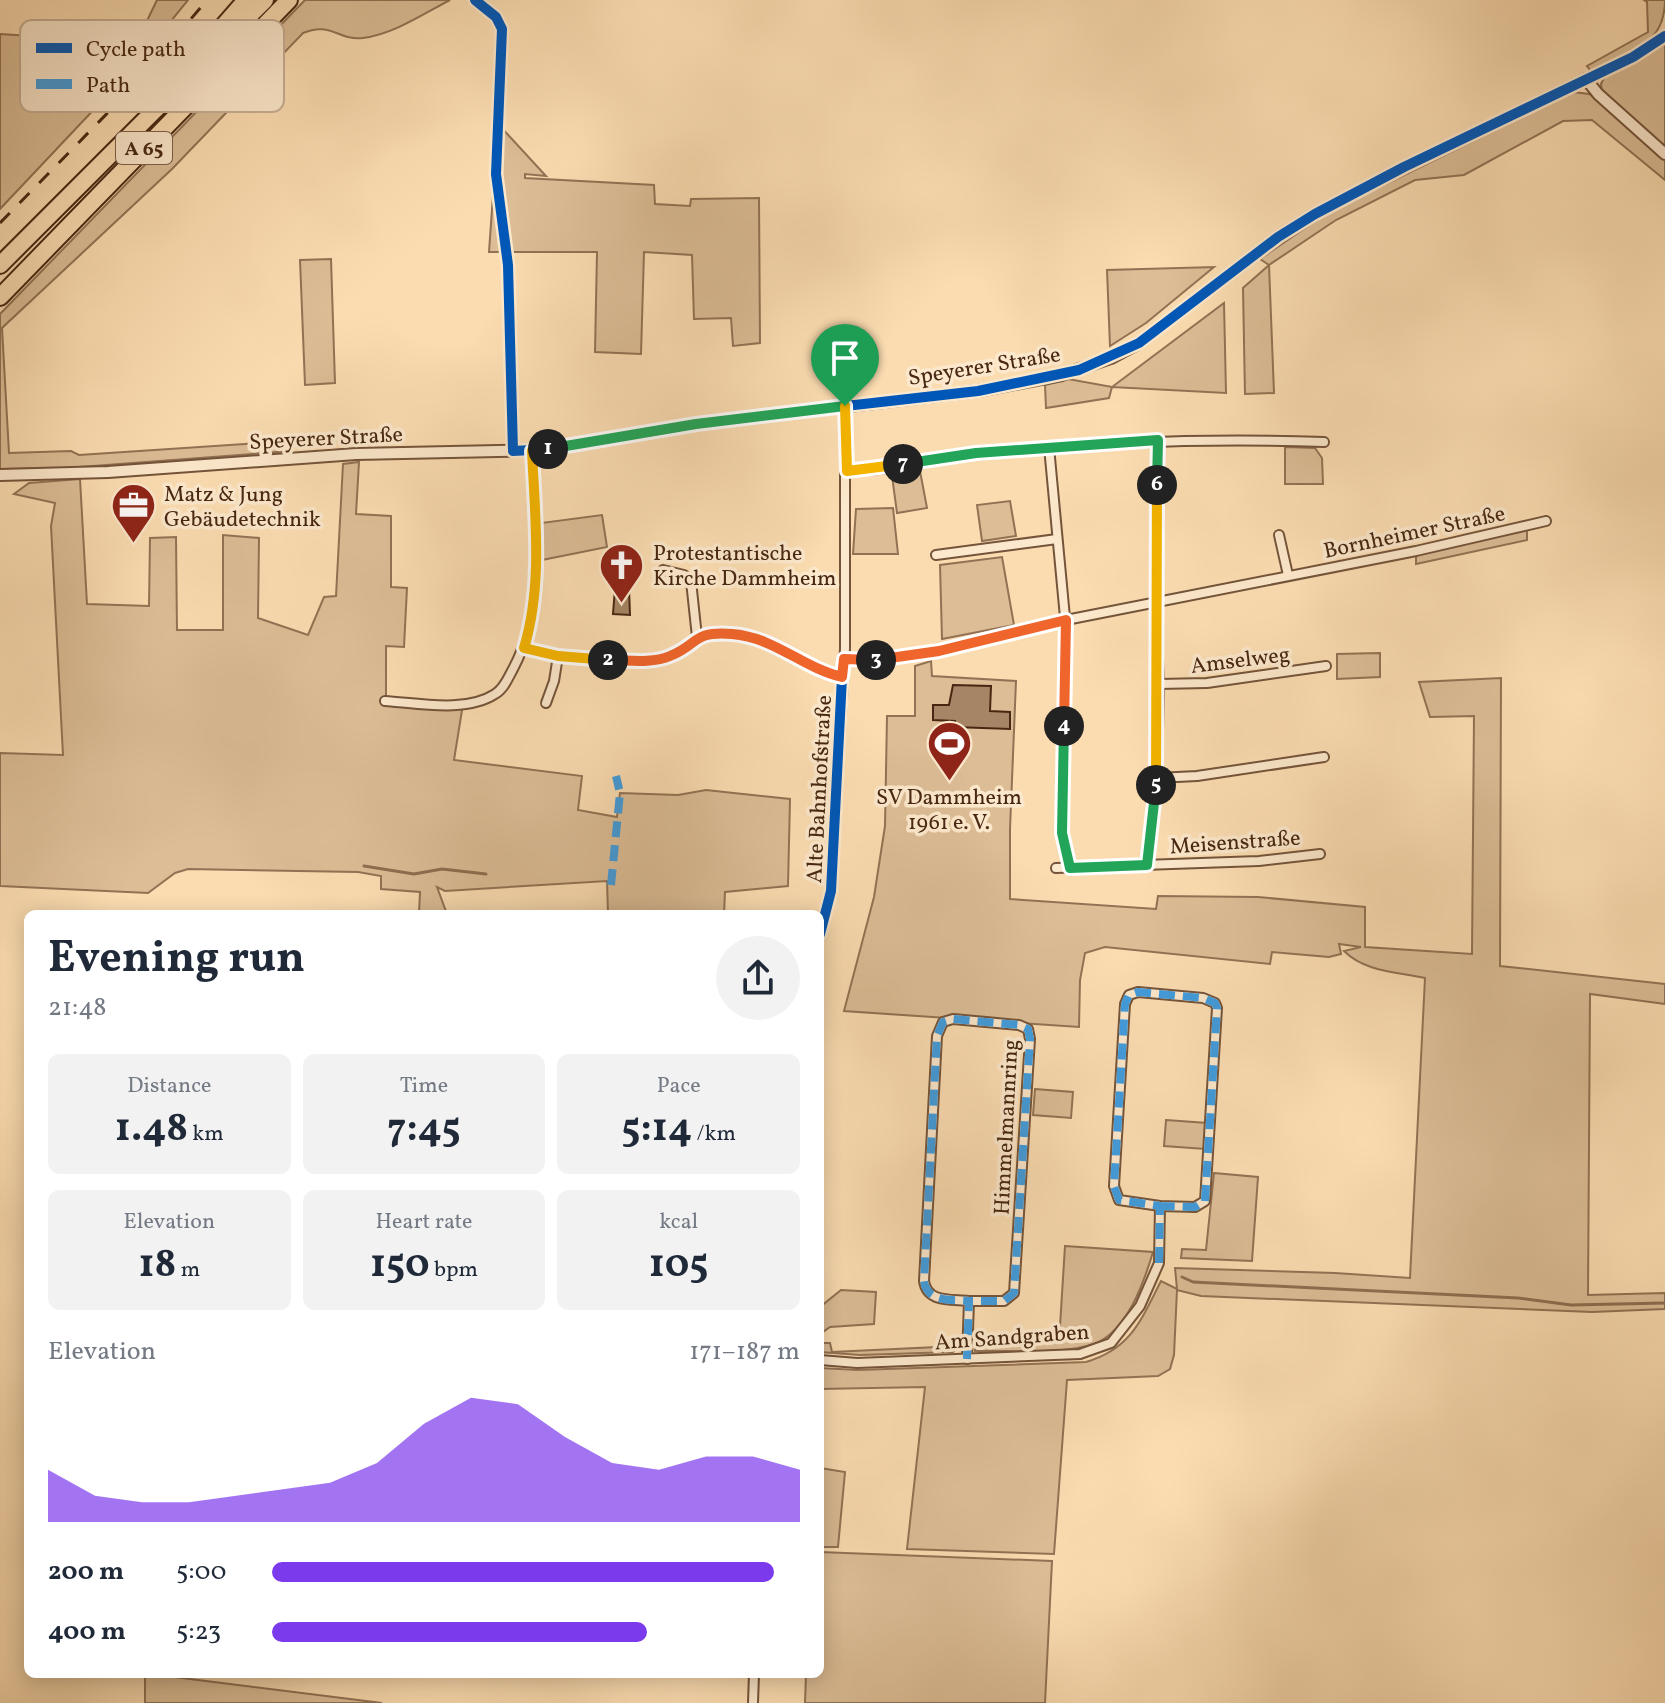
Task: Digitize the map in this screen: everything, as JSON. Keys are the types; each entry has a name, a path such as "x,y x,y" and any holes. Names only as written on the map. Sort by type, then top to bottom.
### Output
{"highway":[{"name":"A 65","path":"229,20 246,0"},
{"name":"A 65","path":"245,20 265,0"},
{"name":"A 65","path":"270,20 289,0"},
{"name":"A 65","path":"0,265 155,112"},
{"name":"A 65","path":"0,297 180,112"}],"street":[{"name":"Speyerer Straße","path":"0,475 99,472 356,454 532,451 696,424 991,388 1062,375 1111,358 1155,332 1278,237 1404,167 1633,57 1664,36"},
{"path":"1586,79 1598,94 1665,154"},
{"name":"Alte Bahnhofstraße","path":"824,918 831,891 844,659 845,406"},
{"path":"847,471 976,453 1158,440 1324,442"},
{"path":"1147,865 1157,778 1159,684 1155,602 1158,440"},
{"path":"1049,447 1066,620 1062,833 1070,868"},
{"path":"385,701 455,704 480,701 501,689 524,648 530,624 536,573 532,451"},
{"name":"Bornheimer Straße","path":"844,659 904,658 1066,620 1416,551 1546,521"},
{"path":"1279,535 1288,575"},
{"path":"936,555 1057,539"},
{"path":"663,570 684,575 691,581 697,637"},
{"path":"524,648 558,656 653,660 671,656 697,637 724,634 755,638 842,677"},
{"path":"546,703 558,656"},
{"name":"Amselweg","path":"1159,684 1207,683 1326,666"},
{"path":"1157,778 1197,776 1324,757"},
{"name":"Meisenstraße","path":"1056,868 1259,861 1320,854"},
{"path":"1138,992 1203,998 1215,1003 1217,1008 1205,1201 1195,1207 1160,1206 1119,1200 1114,1186 1125,1004 1129,995 1138,992"},
{"name":"Himmelmannring","path":"953,1019 1019,1025 1028,1029 1030,1039 1014,1293 1008,1300 969,1301 934,1297 924,1286 937,1036 943,1022 953,1019"},
{"name":"Am Sandgraben","path":"824,1360 857,1363 967,1359 1080,1354 1099,1350 1111,1343 1127,1326 1159,1263 1160,1206"},
{"path":"967,1359 969,1301"},
{"path":"753,1703 754,1678"}],"shaded area":[{"path":"157,0 188,0 172,20 147,20"},
{"path":"305,0 450,0 408,23 375,36 354,38 321,29 303,33 284,53 284,22"},
{"path":"1644,0 1665,0 1663,16 1651,38 1630,53 1591,71 1587,66 1648,32 1647,2"},
{"path":"0,34 20,35 20,112 91,112 0,209"},
{"path":"1665,44 1665,147 1602,92 1601,84 1605,76"},
{"path":"1573,92 1589,94 1597,99 1665,159 1665,180 1592,120 1563,121 1464,175 1415,180 1336,220 1269,265 1260,259 1327,213"},
{"path":"196,112 227,112 172,169 2,328 9,453 71,451 79,455 290,441 291,451 66,468 0,469 0,314"},
{"path":"498,124 546,176 525,174 525,178 654,185 655,204 690,206 691,199 759,198 760,343 733,346 731,318 694,319 692,255 644,252 641,354 595,352 597,252 489,252"},
{"path":"331,259 335,383 305,385 300,260"},
{"path":"1269,265 1274,393 1245,394 1243,288"},
{"path":"1214,267 1146,323 1110,346 1107,270"},
{"path":"1224,303 1226,393 1112,387"},
{"path":"1068,379 1112,387 1109,398 1046,408 1045,385"},
{"path":"1285,447 1315,448 1322,458 1323,484 1285,484"},
{"path":"359,462 356,514 391,516 391,587 407,588 404,647 386,646 386,701 463,704 454,760 582,776 578,810 617,817 620,793 678,795 706,790 790,799 788,886 725,892 724,910 608,910 607,881 445,891 437,887 446,910 419,910 420,892 381,889 381,876 358,872 188,869 175,873 148,893 0,886 0,753 63,755 51,526 55,503 14,494 29,483 80,479 87,604 149,606 150,538 176,537 177,630 223,630 223,535 259,538 258,618 308,635 324,597 336,596 343,464"},
{"path":"920,471 927,508 897,513 892,476"},
{"path":"1010,501 1016,536 982,541 977,505"},
{"path":"893,508 898,554 853,554 856,509"},
{"path":"602,515 607,547 542,560 541,523"},
{"path":"1527,526 1527,540 1416,564 1416,551"},
{"path":"1002,557 1014,625 942,639 940,565"},
{"path":"1380,653 1380,677 1337,679 1337,654"},
{"path":"931,661 932,676 1016,681 1010,899 1156,909 1158,896 1258,897 1365,907 1365,947 1472,954 1474,716 1430,717 1419,682 1501,678 1500,966 1665,984 1665,1004 1590,994 1588,1295 1665,1293 1665,1309 1592,1312 1201,1296 1177,1290 1174,1355 1170,1369 1158,1376 1067,1380 1054,1554 907,1549 925,1387 824,1389 824,1368 858,1370 1086,1362 1124,1341 1140,1320 1161,1281 1177,1289 1175,1268 1410,1278 1425,978 1371,967 1344,951 1361,947 1339,944 1341,954 1329,957 1272,952 1270,964 1105,947 1085,953 1080,980 1079,1027 844,1011 874,897 885,826 887,716 915,716 915,666"},
{"path":"1035,1089 1073,1092 1071,1118 1033,1115"},
{"path":"1166,1120 1207,1123 1205,1149 1164,1146"},
{"path":"1214,1173 1258,1177 1252,1261 1181,1258 1182,1249 1206,1250"},
{"path":"1065,1246 1153,1252 1132,1305 1116,1329 1106,1338 1081,1347 1052,1351 975,1351 975,1342 1059,1342"},
{"path":"841,1290 876,1292 874,1324 830,1327 824,1331 824,1304"},
{"path":"824,1343 830,1343 832,1352 960,1346 953,1352 860,1355 824,1352"},
{"path":"824,1469 845,1472 838,1547 824,1547"},
{"path":"824,1552 1052,1561 1045,1703 805,1703 806,1678 824,1678"},
{"path":"145,1678 182,1678 382,1703 145,1703"}],"building":[{"name":"Protestantische Kirche Dammheim","path":"619,585 629,589 630,615 613,614 615,588"},
{"path":"953,685 991,686 990,711 1010,712 1010,729 955,727 955,721 933,720 933,705 949,705"}],"waterway":[{"path":"364,866 414,874 442,869 486,874"},
{"path":"1182,1277 1193,1282 1518,1298 1571,1305 1665,1303"}],"railway":[{"path":"190,20 207,0"},
{"path":"0,223 109,112"}],"marked path":[{"path":"611,885 620,793 616,776"},
{"path":"1159,1263 1160,1206 1119,1200 1114,1186 1125,1004 1129,995 1138,992 1203,998 1215,1003 1217,1008 1205,1201 1195,1207 1160,1206"},
{"path":"967,1359 969,1301 935,1296 926,1288 924,1281 937,1036 943,1022 953,1019 1019,1025 1028,1029 1030,1039 1014,1293 1004,1301 969,1301"}],"cycle path":[{"path":"475,0 496,17 502,29 496,174 508,265 513,451 550,449 731,419 978,391 1079,370 1139,343 1278,237 1315,214 1404,167 1633,57 1665,36"},
{"path":"532,451 536,575 524,648 576,658 640,661 671,655 707,635 727,634 772,645 842,677 831,891 824,918"}],"place":[{"name":"Matz & Jung Gebäudetechnik","path":"133,545"},
{"name":"Protestantische Kirche Dammheim","path":"622,604"},
{"name":"SV Dammheim 1961 e. V.","path":"949,782"}],"route":[{"path":"845,406 847,471 976,453 1158,440 1155,580 1159,684 1157,778 1147,865 1070,868 1064,854 1066,620 904,658 844,659 842,677 830,674 768,642 735,634 703,635 671,656 653,660 584,659 524,648 536,573 532,451 696,424 845,406"}]}
